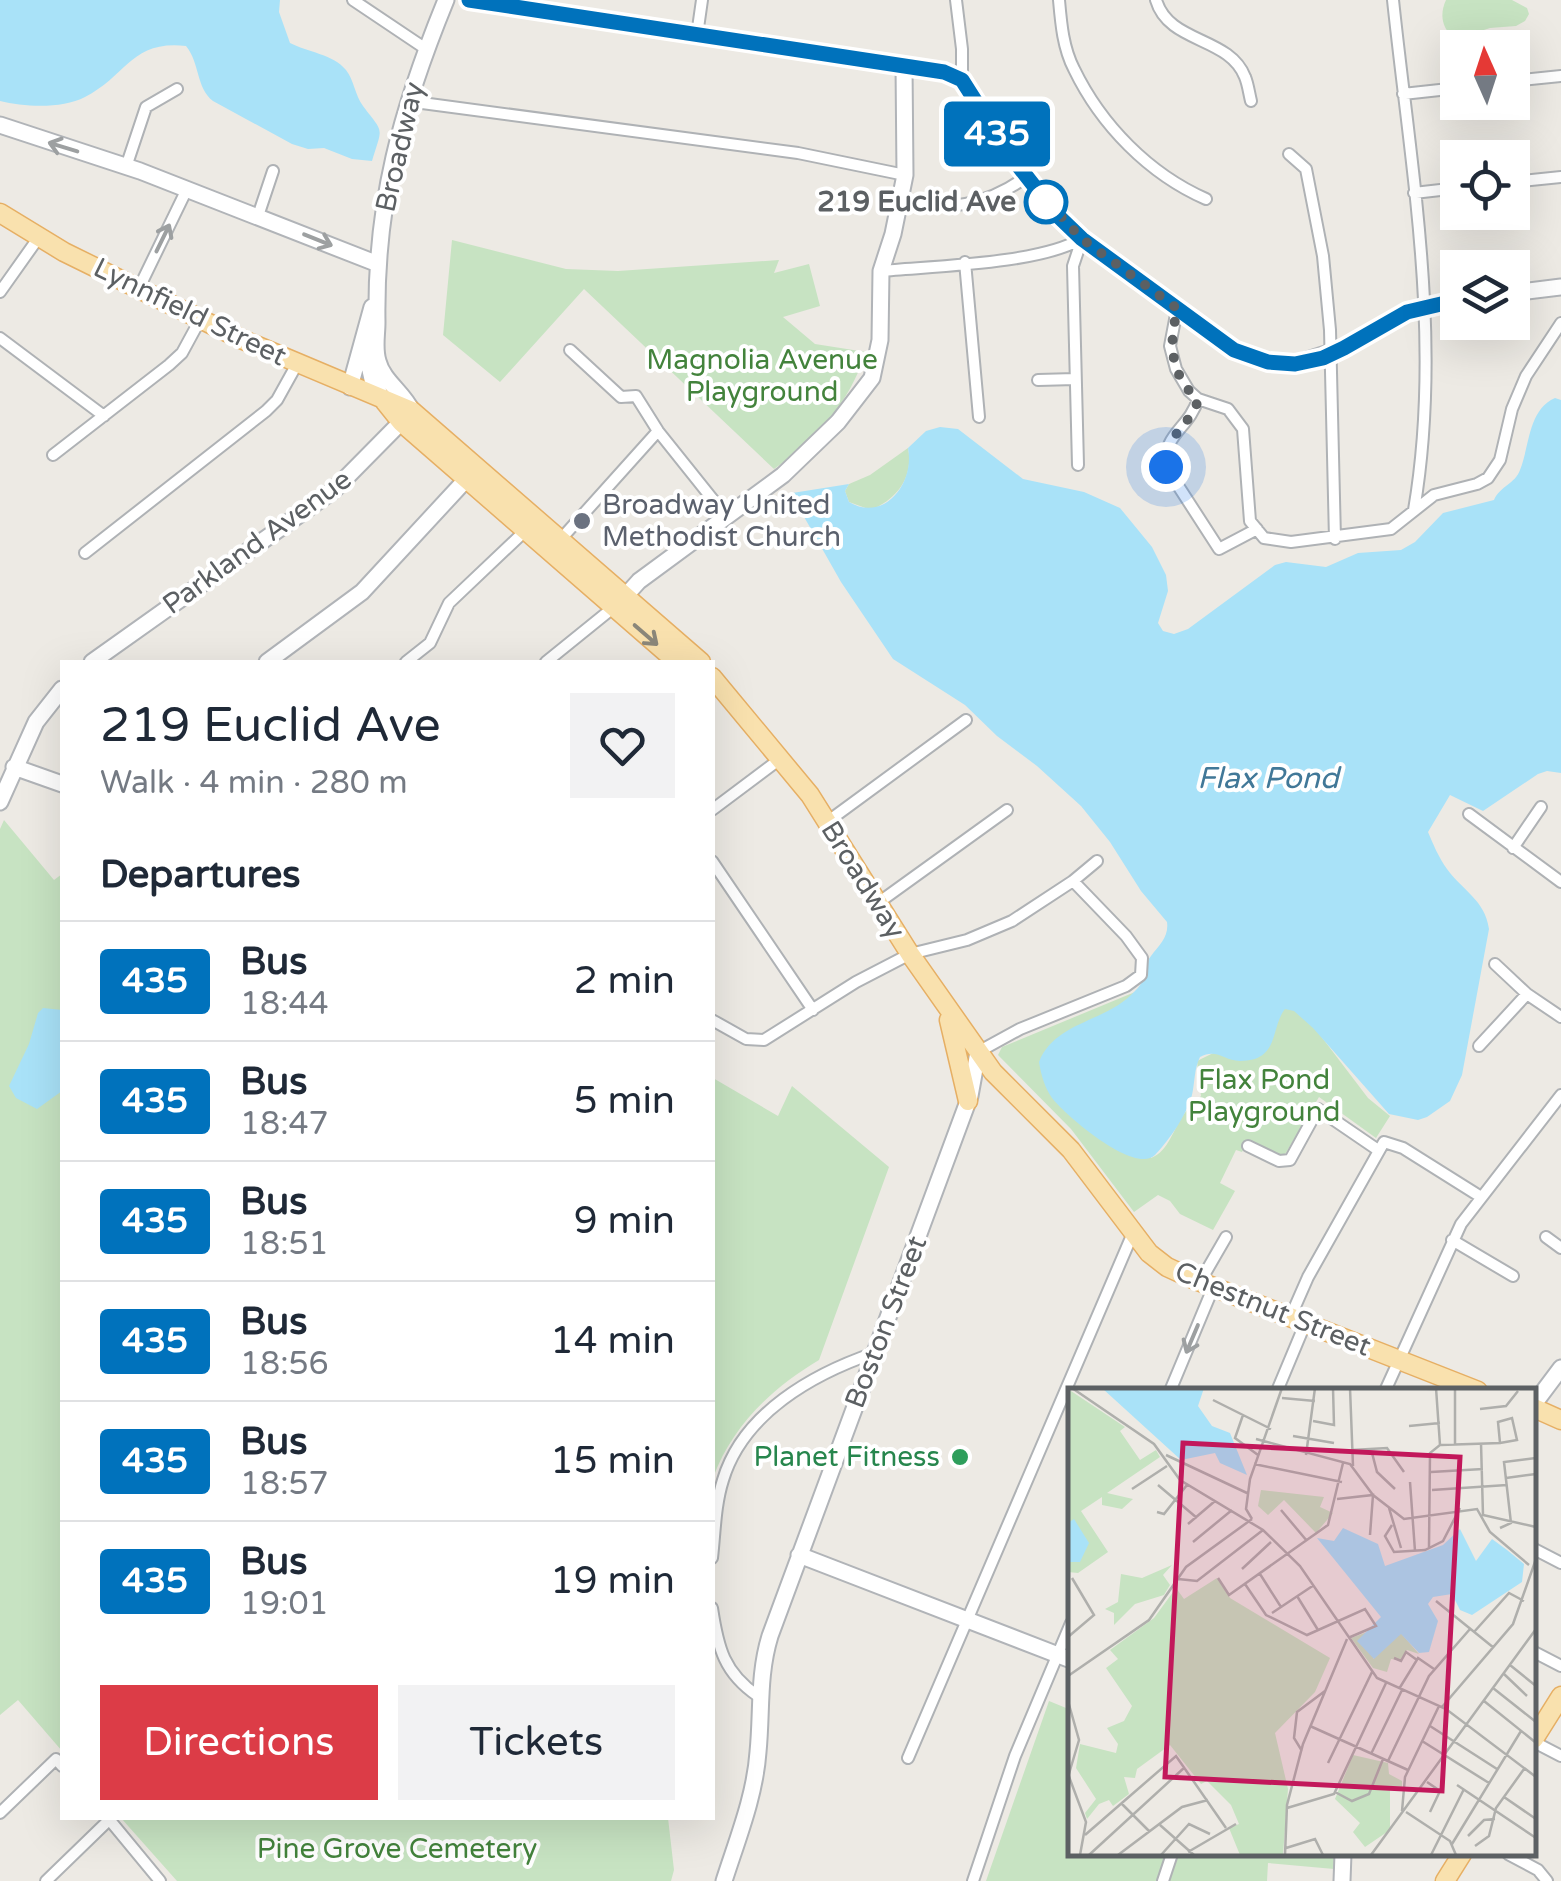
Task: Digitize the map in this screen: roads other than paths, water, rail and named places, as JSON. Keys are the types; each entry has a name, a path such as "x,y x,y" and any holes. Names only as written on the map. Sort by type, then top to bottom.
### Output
{"main road":[{"name":"Lynnfield Street","path":"0,213 139,288 384,402"},
{"name":"Broadway","path":"384,402 561,539 675,660"},
{"name":"Broadway","path":"473,473 526,530 697,660"},
{"name":"Broadway","path":"715,680 827,822 910,954 978,1052"},
{"name":"Broadway","path":"715,692 742,712"},
{"path":"943,1000 968,1101"},
{"name":"Chestnut Street","path":"978,1052 1000,1080 1064,1141 1133,1233 1160,1262 1207,1285 1470,1388"},
{"path":"1536,1407 1561,1420"},
{"path":"1536,1737 1561,1696"},
{"path":"1444,1881 1461,1856"}],"street":[{"path":"353,0 426,49"},
{"name":"Broadway","path":"406,416 404,395 380,369 376,355 378,264 387,186 408,101 446,0"},
{"path":"470,0 904,65 944,72 962,80 1026,177 1082,239 1234,350 1268,362 1295,364 1330,354 1407,312 1440,303"},
{"path":"697,35 702,0"},
{"path":"956,0 962,80"},
{"path":"1059,0 1073,68 1098,108 1147,164 1206,199"},
{"path":"1156,0 1166,22 1225,52 1245,74 1251,101"},
{"path":"1393,0 1426,306 1427,358 1414,512"},
{"path":"548,660 639,581 782,475 838,422 872,378 880,340 881,271 905,175 904,65"},
{"path":"1530,80 1561,76"},
{"path":"126,167 146,108 177,89"},
{"path":"1403,94 1440,90"},
{"path":"408,101 780,151 905,175"},
{"path":"0,125 188,188 378,264"},
{"path":"1289,154 1306,170 1323,256 1335,538"},
{"path":"258,216 274,171"},
{"path":"901,197 924,206 969,203 998,195 1026,177"},
{"path":"1530,180 1561,177"},
{"path":"139,288 188,188"},
{"path":"1414,193 1440,190"},
{"path":"0,292 39,237"},
{"path":"881,271 1065,249 1082,239"},
{"path":"1078,465 1073,266 1082,239"},
{"path":"965,262 979,417"},
{"path":"1530,291 1561,288"},
{"name":"Broadway","path":"350,387 375,299"},
{"path":"1178,309 1170,346 1176,369 1189,392 1198,400 1228,409 1243,429 1250,521 1264,538 1292,542 1390,529 1438,494 1477,484 1492,474 1526,376 1561,323"},
{"path":"53,455 176,359 201,318"},
{"name":"Broadway","path":"367,323 368,368 384,402"},
{"path":"0,338 104,416"},
{"path":"570,350 621,397 636,396 658,432 726,516"},
{"path":"85,552 266,411 297,364"},
{"path":"1038,380 1075,379"},
{"path":"1198,400 1194,414 1173,434 1164,452 1166,467 1219,549 1257,529"},
{"name":"Parkland Avenue","path":"95,660 326,496 406,416"},
{"path":"561,539 658,432"},
{"path":"271,660 362,592 473,473"},
{"path":"1420,474 1438,494"},
{"path":"409,660 430,644 449,603 526,530"},
{"path":"0,802 36,722 60,691"},
{"path":"827,822 966,720"},
{"path":"715,808 780,758"},
{"path":"14,767 60,783"},
{"path":"1513,848 1541,807"},
{"path":"878,903 1007,810"},
{"path":"1469,814 1561,882"},
{"path":"715,1022 746,1039 760,1042 856,982 910,954 968,940 1012,922 1098,860"},
{"path":"715,866 813,1010"},
{"path":"978,1052 1020,1029 1126,986 1142,975 1142,958 1074,881"},
{"path":"1495,964 1527,994 1561,1017"},
{"path":"1479,1046 1527,994"},
{"name":"Boston Street","path":"724,1881 746,1811 758,1754 758,1696 763,1658 968,1101 978,1052"},
{"path":"1387,1388 1452,1240 1481,1196 1561,1095"},
{"path":"1248,1146 1279,1161 1290,1160 1318,1109 1378,1150"},
{"path":"1277,1388 1308,1278 1384,1142 1395,1144 1481,1196"},
{"path":"908,1758 1133,1233"},
{"path":"1171,1388 1226,1237"},
{"path":"1546,1237 1561,1248"},
{"path":"1452,1240 1513,1276"},
{"path":"715,1535 722,1481 744,1439 811,1379 874,1353"},
{"path":"1536,1403 1561,1368"},
{"path":"1536,1550 1561,1563"},
{"path":"798,1555 1064,1657 1015,1756 973,1881"},
{"path":"715,1619 734,1678 758,1696"},
{"path":"1536,1653 1561,1666"},
{"path":"1536,1741 1561,1756"},
{"path":"0,1813 60,1763"},
{"path":"46,1881 107,1820"},
{"path":"111,1820 160,1881"},
{"path":"1163,1881 1171,1856"},
{"path":"1342,1881 1343,1856"},
{"path":"1512,1856 1538,1870 1548,1881"}],"water":[{"path":"0,0 280,0 279,12 290,43 334,60 349,74 360,102 379,130 372,161 292,144 213,101 186,46 153,48 99,89 66,104 21,105 0,101"},
{"name":"Flax Pond","path":"1555,398 1561,400 1561,773 1538,774 1483,811 1450,795 1428,832 1447,869 1483,910 1489,929 1462,1075 1450,1101 1418,1120 1389,1114 1313,1028 1294,1011 1285,1009 1262,1056 1240,1061 1216,1054 1200,1057 1186,1111 1155,1155 1145,1159 1132,1157 1101,1141 1052,1098 1039,1062 1056,1039 1120,1004 1137,988 1148,961 1165,936 1167,922 1081,806 965,705 893,659 786,494 849,484 845,491 849,502 862,507 885,503 902,486 907,474 908,448 926,431 940,427 958,429 1023,479 1084,492 1120,508 1152,547 1166,575 1168,591 1158,623 1163,631 1174,634 1188,629 1275,565 1286,562 1326,567 1358,553 1401,550 1415,542 1443,513 1494,500 1518,475 1535,419"},
{"path":"43,1008 60,1010 60,1092 37,1109 16,1098 9,1086 29,1044"}],"place":[{"name":"219 Euclid Ave","path":"1046,202"},
{"name":"Broadway United Methodist Church","path":"582,521"},
{"name":"Planet Fitness","path":"960,1457"}],"park label":[{"name":"Magnolia Avenue Playground","path":"762,376"},
{"name":"Flax Pond Playground","path":"1264,1096"},
{"name":"Pine Grove Cemetery","path":"397,1849"}]}
